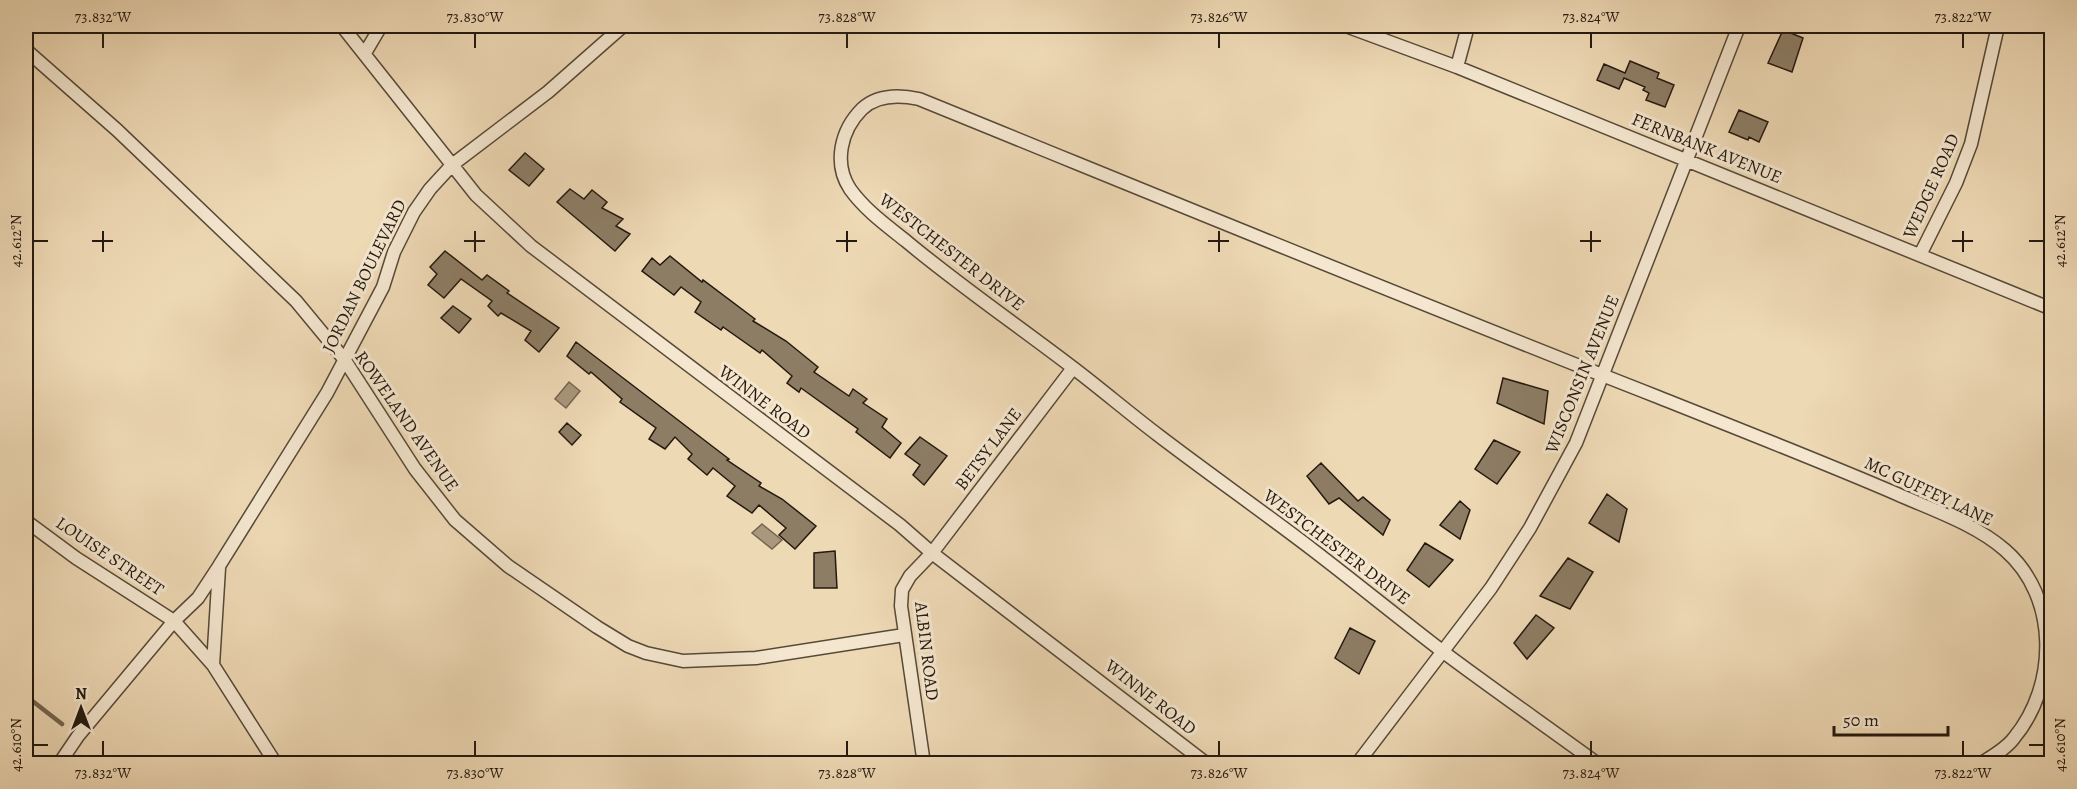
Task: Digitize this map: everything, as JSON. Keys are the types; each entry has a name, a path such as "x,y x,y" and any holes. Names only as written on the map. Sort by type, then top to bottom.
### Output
{"street":[{"name":"WINNE ROAD","path":"342,26 476,195 531,246 900,525 932,553 1207,764"},
{"path":"364,53 381,26"},
{"name":"JORDAN BOULEVARD","path":"59,764 78,736 174,621 198,598 219,566 327,393 383,287 394,252 414,212 430,189 452,165 548,92 623,26"},
{"name":"FERNBANK AVENUE","path":"1346,26 1457,67 1687,159 2052,309"},
{"path":"1457,67 1468,26"},
{"name":"WISCONSIN AVENUE","path":"1357,764 1491,588 1530,528 1576,443 1740,26"},
{"name":"WEDGE ROAD","path":"1920,255 1956,183 1971,144 1998,26"},
{"name":"ROWELAND AVENUE","path":"26,50 117,130 287,292 344,359 415,470 456,520 508,566 628,646 646,653 683,661 756,658 904,635"},
{"name":"WESTCHESTER DRIVE","path":"1598,764 1443,651 1158,435 927,259 870,212 856,197 844,178 840,154 843,138 848,127 863,108 872,103 890,97 905,96 919,99 1602,376"},
{"name":"BETSY LANE","path":"932,553 1073,368"},
{"name":"MC GUFFEY LANE","path":"1602,376 1836,467 1944,514 1986,536 2012,557 2025,571 2039,598 2045,627 2046,659 2041,688 2030,715 2012,741 1980,764"},
{"name":"LOUISE STREET","path":"26,521 76,558 174,621"},
{"name":"ALBIN ROAD","path":"924,764 901,606 902,590 910,576 932,553"},
{"name":"JORDAN BOULEVARD","path":"213,665 219,566"},
{"path":"174,621 213,665 276,764"}],"shaded area":[{"path":"569,382 580,391 566,408 555,399"},
{"path":"762,524 782,540 772,549 752,533"}],"building":[{"path":"1783,30 1803,38 1792,72 1768,63"},
{"path":"1630,61 1659,73 1657,78 1674,85 1665,107 1646,100 1649,93 1643,90 1645,87 1624,78 1619,89 1597,80 1604,64 1625,73"},
{"path":"1739,110 1768,122 1759,142 1729,132"},
{"path":"525,153 544,169 529,186 509,170"},
{"path":"570,189 584,199 592,190 607,202 602,208 623,219 616,226 630,234 615,251 557,202"},
{"path":"445,251 482,280 487,275 509,291 507,293 559,328 539,352 525,340 531,331 501,313 498,316 488,306 492,301 461,279 444,298 428,285 437,274 430,267"},
{"path":"670,256 702,282 703,280 755,319 753,321 786,341 818,367 814,372 849,396 853,389 867,399 863,403 887,419 882,427 901,443 890,458 856,432 858,429 801,388 799,392 787,383 792,376 762,350 760,353 723,327 721,330 695,312 701,302 681,287 674,295 642,271 652,258 660,265"},
{"path":"453,306 471,319 459,333 441,318"},
{"path":"576,342 729,459 727,460 761,483 759,486 782,499 816,526 795,549 779,535 786,528 759,505 752,513 727,496 735,486 713,468 707,475 688,459 692,454 675,437 665,449 649,439 656,428 620,402 622,399 591,372 589,374 567,356"},
{"path":"1503,378 1548,391 1544,424 1497,403"},
{"path":"567,423 581,435 572,445 559,432"},
{"path":"920,437 947,456 924,485 913,475 920,465 905,454"},
{"path":"1494,440 1520,452 1497,484 1475,469"},
{"path":"1321,463 1358,501 1363,497 1390,520 1383,535 1339,498 1329,504 1307,476"},
{"path":"1607,494 1627,509 1619,542 1589,523"},
{"path":"1460,501 1470,510 1460,539 1440,525"},
{"path":"1425,543 1453,560 1429,587 1407,570"},
{"path":"835,551 837,588 814,588 814,553"},
{"path":"1568,558 1593,572 1570,609 1540,596"},
{"path":"1536,615 1554,628 1527,659 1514,643"},
{"path":"1350,628 1375,641 1359,674 1335,658"}],"waterway":[{"path":"26,696 62,724"}]}
